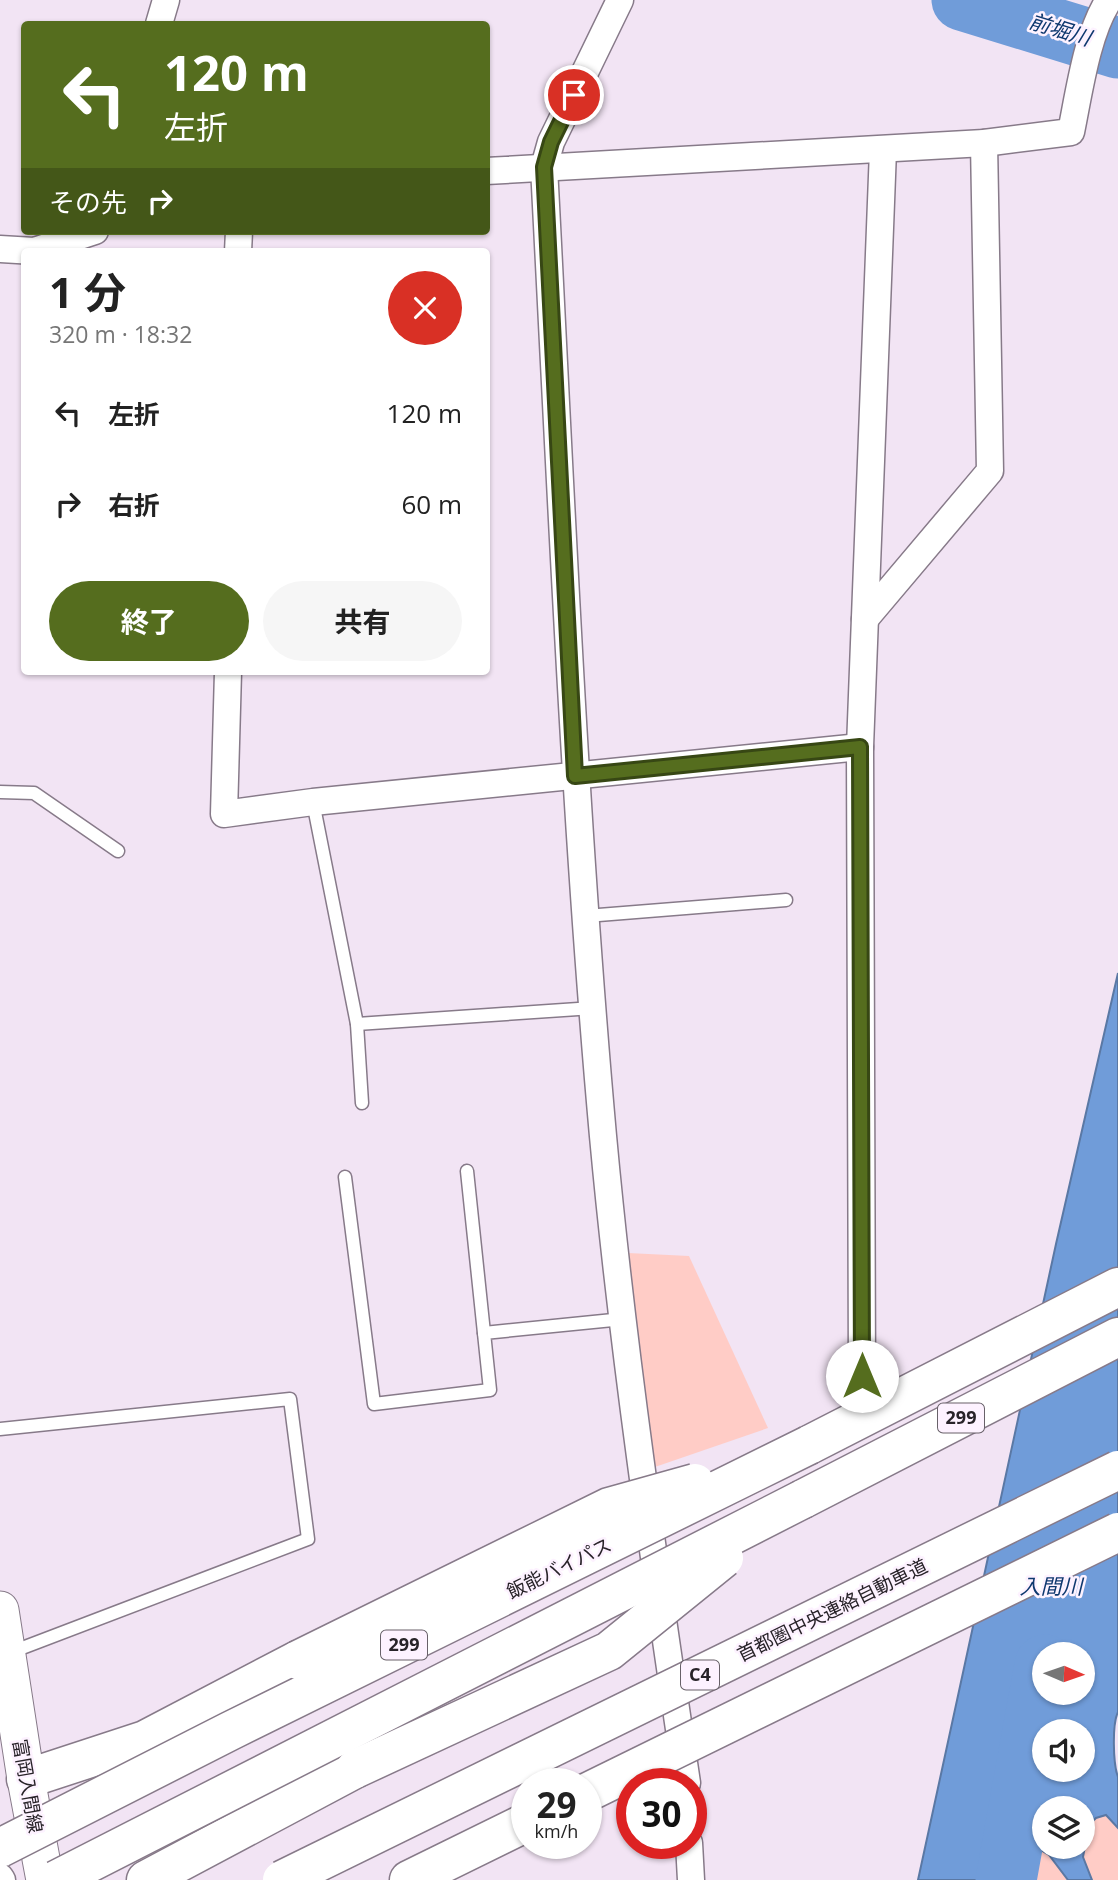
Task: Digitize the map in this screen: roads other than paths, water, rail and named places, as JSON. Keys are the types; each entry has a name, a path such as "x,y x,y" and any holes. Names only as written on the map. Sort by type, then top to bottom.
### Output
{"highway":[{"name":"飯能バイパス","path":"0,1848 230,1731 785,1457 1118,1287"},
{"name":"299","path":"56,1880 1118,1337"},
{"path":"26,1779 145,1740 298,1660 609,1507 785,1457"},
{"name":"首都圏中央連絡自動車道","path":"282,1880 1118,1470"},
{"path":"146,1880 355,1769 609,1651 786,1509"},
{"path":"602,1785 1118,1532"},
{"path":"409,1880 511,1830"}],"main road":[{"name":"富岡入間線","path":"0,1609 26,1779 45,1880"}],"street":[{"path":"160,21 166,0"},
{"path":"620,0 551,142 544,167 575,776 604,1140 637,1444 685,1768"},
{"path":"490,171 883,150 985,143 1071,132 1086,59 1106,5"},
{"path":"864,619 990,471 985,143"},
{"path":"862,1376 860,747 883,150"},
{"path":"43,248 83,235"},
{"path":"0,249 21,250"},
{"path":"228,675 224,814 313,802 860,747"},
{"path":"690,1859 691,1880"}],"lane":[{"path":"0,792 34,793 118,851"},
{"path":"313,802 357,1024 362,1103"},
{"path":"586,916 786,900"},
{"path":"357,1024 593,1008"},
{"path":"345,1177 374,1404 490,1390 467,1171"},
{"path":"484,1333 624,1319"},
{"path":"0,1429 290,1399 308,1539 7,1654"}],"water":[{"name":"入間川","path":"1118,973 1118,1712 1114,1744 1118,1777 1118,1828 1106,1815 1095,1819 1095,1796 1032,1796 1032,1845 1012,1833 1001,1840 996,1880 918,1880 1056,1244"},
{"name":"入間川","path":"1052,1859 1084,1859 1092,1880 1068,1880"}],"waterway":[{"name":"前堀川","path":"962,0 1118,48"},
{"name":"入間川","path":"1006,1880 1038,1705"}]}
